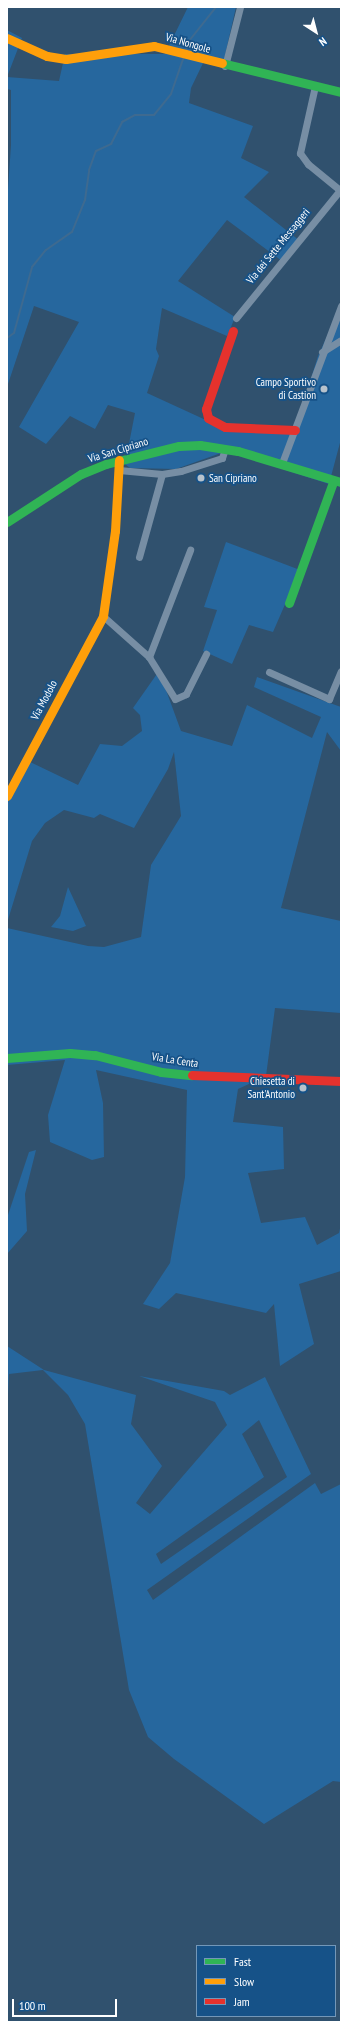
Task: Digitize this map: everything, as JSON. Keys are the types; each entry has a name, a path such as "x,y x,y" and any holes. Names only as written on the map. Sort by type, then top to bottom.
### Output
{"street":[{"path":"225,66 240,7"},
{"name":"Via Nongole","path":"7,38 47,56 66,60 154,46 225,66 341,92"},
{"path":"315,86 300,153 308,164 340,191"},
{"name":"Via dei Sette Messaggeri","path":"236,318 340,191"},
{"path":"282,463 322,352 341,306"},
{"path":"233,331 206,409 208,418 225,427 295,430"},
{"path":"322,352 341,340"},
{"name":"Via San Cipriano","path":"7,522 69,480 119,460 179,446 225,449 282,463 337,482 289,603"},
{"name":"Via San Cipriano","path":"119,470 162,474 222,458 225,449"},
{"name":"Via Modolo","path":"7,796 103,616 112,565 119,460"},
{"path":"139,557 162,474"},
{"path":"149,656 190,550"},
{"path":"103,616 149,656 177,700 186,694 206,654"},
{"path":"269,672 329,699 341,671"},
{"name":"Via La Centa","path":"7,1058 70,1053 95,1055 161,1072 215,1078 341,1081"}],"shaded area":[{"path":"188,7 236,7 223,64 205,59 191,88 189,103 253,126 241,158 269,172 244,197 300,241 282,261 227,220 178,281 235,317 229,332 227,336 162,308 156,349 159,356 147,393 208,421 295,430 318,356 341,306 341,439 329,484 242,456 221,453 176,469 130,468 125,464 135,413 108,405 95,429 70,416 46,444 19,427 79,322 34,306 7,387 7,204 11,145 11,90 7,89 7,77 59,81 65,54 165,54"},
{"path":"7,30 22,38 7,77"},
{"path":"226,542 300,570 273,632 249,625 232,664 203,651 217,610 204,607"},
{"path":"159,671 181,731 232,746 247,705 312,738 321,717 254,687 257,677 341,707 341,751 327,732 281,908 341,921 341,1013 275,1008 266,1076 238,1089 233,1122 283,1127 284,1169 248,1173 261,1223 305,1217 317,1245 339,1233 341,1224 341,1271 299,1284 314,1344 280,1366 274,1304 266,1313 176,1293 159,1309 143,1304 170,1263 185,1177 187,1090 96,1070 103,1103 104,1157 92,1160 50,1142 48,1115 65,1060 7,1065 7,928 88,946 104,947 141,937 151,865 181,816 174,752 168,769 134,828 100,814 94,818 64,810 45,823 32,841 7,923 7,796 26,760 78,785 100,744 122,746 142,731 140,715 133,708"},
{"path":"68,887 86,926 73,931 51,927 60,916"},
{"path":"36,1150 25,1194 27,1231 7,1254 7,1218 29,1152"},
{"path":"7,1346 44,1370 136,1395 131,1424 162,1466 136,1503 150,1514 227,1425 215,1402 139,1376 224,1391 230,1395 265,1377 311,1474 147,1590 153,1600 315,1483 321,1494 341,1484 341,1782 333,1781 264,1824 174,1759 148,1737 129,1690 85,1424 68,1395 43,1370 9,1374 7,1415","holes":["259,1420 287,1477 161,1564 156,1554 264,1477 242,1434"]}],"waterway":[{"path":"186,51 189,41 216,7"},
{"path":"7,338 14,333 32,267 46,250 72,232 85,200 89,170 96,151 111,144 122,122 135,115 154,115 171,94 184,57"}],"traffic: fast":[{"path":"222,63 341,92"},
{"path":"7,522 81,474 106,464 179,446 200,445 238,451 341,482"},
{"path":"289,603 333,482"},
{"path":"7,1058 70,1053 95,1055 161,1072 192,1075"}],"traffic: slow":[{"path":"7,38 47,56 66,59 154,46 222,63"},
{"path":"7,796 103,616 115,531 119,460"}],"traffic: jam":[{"path":"233,331 206,409 208,418 225,427 295,430"},
{"path":"192,1075 341,1081"}],"place":[{"name":"Campo Sportivo di Castion","path":"324,389"},
{"name":"San Cipriano","path":"201,478"},
{"name":"Chiesetta di Sant'Antonio","path":"303,1088"}]}
